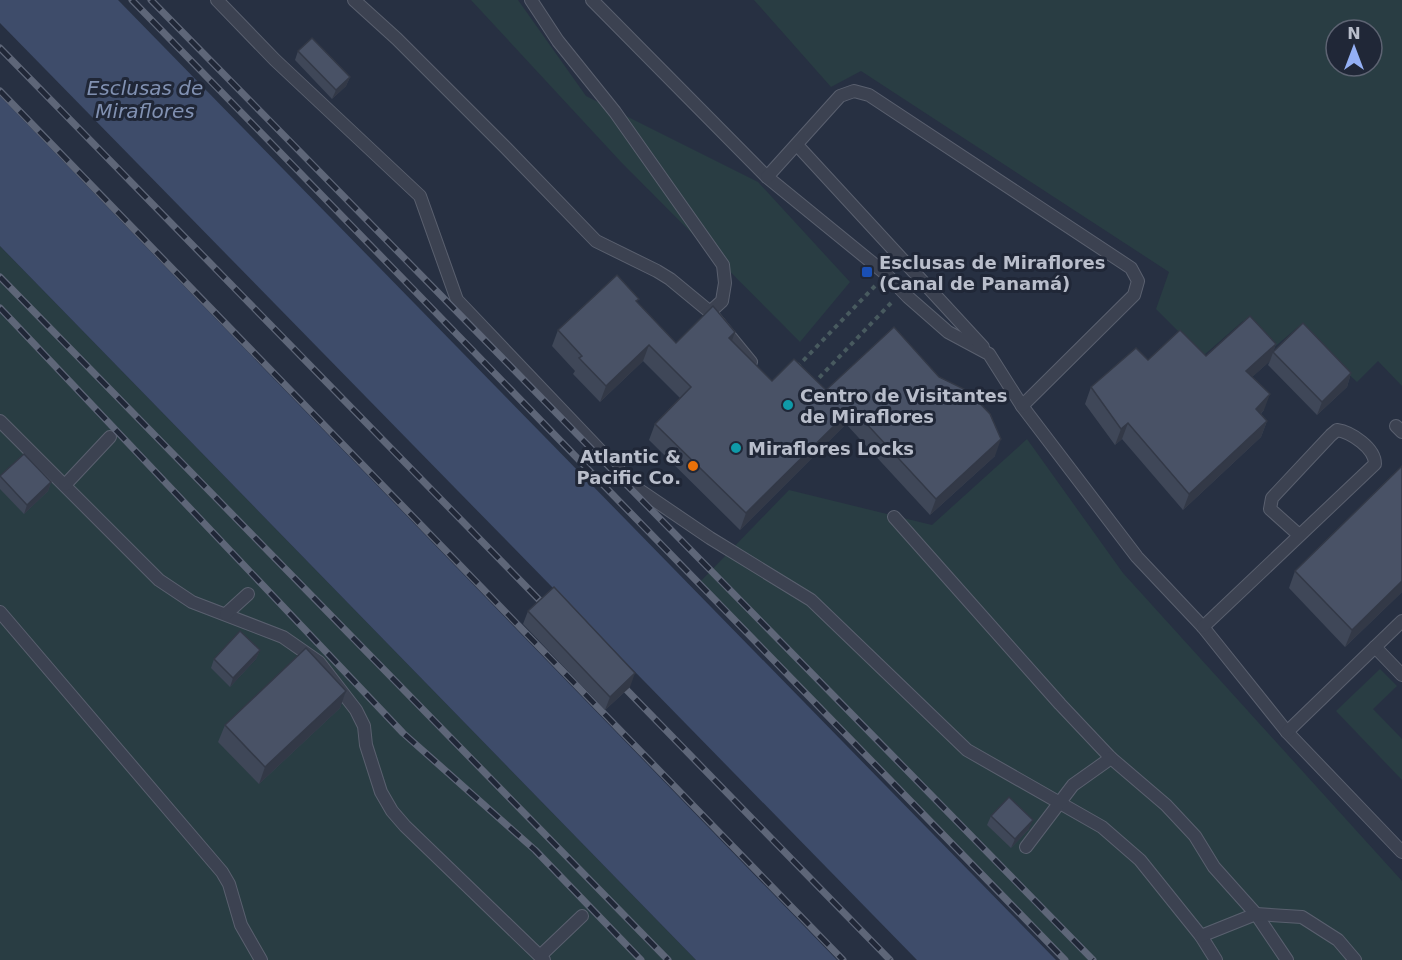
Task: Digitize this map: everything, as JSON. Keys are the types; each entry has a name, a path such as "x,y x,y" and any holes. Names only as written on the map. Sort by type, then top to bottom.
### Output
{"lane":[{"path":"217,0 275,60 420,196 457,300 635,487 710,538 811,600 967,750 1102,827 1140,860 1201,936 1216,960"},
{"path":"354,0 397,39 596,242 670,279 710,312 759,372"},
{"path":"531,0 558,41 615,112 723,265 725,283 722,301 710,312"},
{"path":"592,0 767,177 886,274 948,332 989,354"},
{"path":"767,177 840,96 854,91 869,95 1131,268 1138,281 1134,296 1022,406"},
{"path":"797,145 989,354 1022,406 1137,557 1203,627 1287,732 1402,852"},
{"path":"0,421 159,580 192,602 283,637 319,662 356,710 364,726 373,771 392,811 542,958 582,916"},
{"path":"1203,627 1374,464 1375,457 1372,452 1345,431 1337,430 1331,435 1272,498 1270,509 1299,535"},
{"path":"65,485 110,437"},
{"path":"894,517 1060,704 1111,758 1166,805 1195,836 1215,867 1256,914 1287,960"},
{"path":"226,614 248,594"},
{"path":"0,612 222,872 229,884 241,926 261,960"},
{"path":"1287,732 1402,621"},
{"path":"1375,647 1402,675"},
{"path":"1026,847 1073,785 1111,758"},
{"path":"1201,936 1256,914 1302,917 1338,940 1355,960"}],"path":[{"path":"792,372 886,274"},
{"path":"808,390 902,291"}],"shaded area":[{"path":"471,0 518,0 586,96 758,182 850,282 800,342 621,162"},
{"path":"754,0 1402,0 1402,386 1378,361 1357,382 1298,327 1271,350 1243,321 1203,356 1156,309 1169,272 861,71 831,87"},
{"path":"0,246 696,960 0,960"},
{"path":"1027,439 1123,573 1402,881 1402,960 1061,960 700,582 789,490 932,525"},
{"path":"1380,669 1397,686 1373,709 1402,739 1402,780 1336,711"}],"water":[{"name":"Esclusas de Miraflores","path":"0,0 118,0 1056,960 917,960 0,23"},
{"name":"Esclusas de Miraflores","path":"0,96 837,960 696,960 0,246"}],"building":[{"path":"312,38 350,77 336,90 298,51"},
{"path":"617,275 639,299 636,301 676,343 713,306 735,332 729,338 772,381 794,359 826,390 894,327 939,377 968,391 990,414 1001,439 936,499 852,408 746,513 655,424 691,387 649,345 606,386 579,358 582,356 558,330"},
{"path":"1250,316 1276,344 1246,371 1270,394 1256,409 1267,421 1189,494 1128,423 1121,429 1091,387 1136,348 1148,360 1180,330 1206,356"},
{"path":"1303,323 1351,373 1322,402 1273,352"},
{"path":"24,454 51,482 27,505 0,476"},
{"path":"1402,466 1402,581 1352,630 1295,571"},
{"path":"554,587 635,673 610,697 528,611"},
{"path":"240,631 260,650 233,678 214,659"},
{"path":"306,648 346,691 265,767 225,725"},
{"path":"1009,797 1033,820 1015,839 991,816"}],"railway":[{"path":"132,0 1065,960"},
{"path":"151,0 1093,960"},
{"path":"0,48 551,612"},
{"path":"0,91 843,960"},
{"path":"0,277 668,960"},
{"path":"0,308 403,733 535,850 641,960"},
{"path":"616,679 890,960"}],"place":[{"name":"Esclusas de Miraflores (Canal de Panamá)","path":"867,272"},
{"name":"Centro de Visitantes de Miraflores","path":"788,405"},
{"name":"Miraflores Locks","path":"736,448"},
{"name":"Atlantic & Pacific Co.","path":"693,466"}]}
